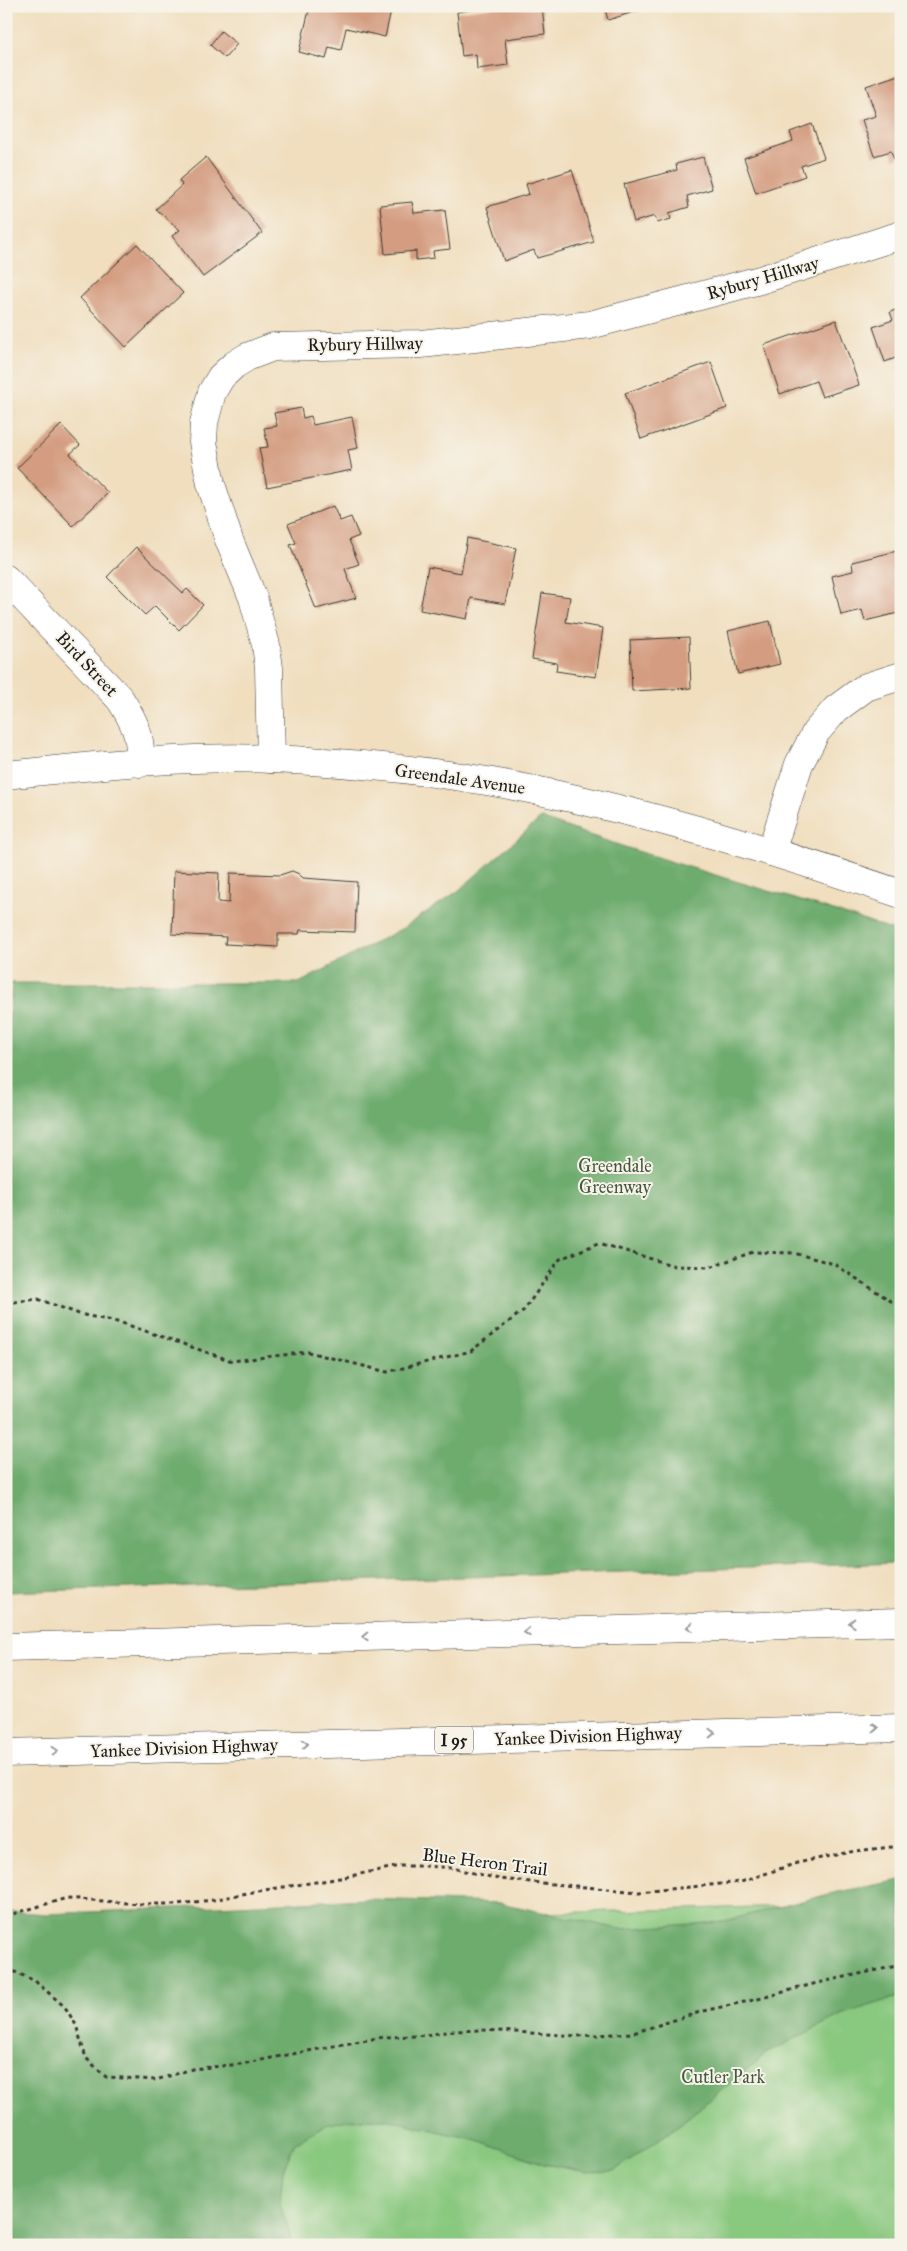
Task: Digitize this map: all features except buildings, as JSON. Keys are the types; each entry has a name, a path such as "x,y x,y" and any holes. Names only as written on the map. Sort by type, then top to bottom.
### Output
{"main road":[{"name":"Rybury Hillway","path":"271,759 269,668 266,645 253,598 232,549 213,493 203,442 204,423 212,392 222,377 234,365 247,357 274,347 421,344 590,325 760,280 901,235"},
{"name":"Bird Street","path":"6,579 120,699 128,712 141,745 140,763"},
{"path":"772,852 799,764 816,732 836,710 866,687 901,676"},
{"name":"Greendale Avenue","path":"6,775 183,760 271,759 414,772 519,787 664,820 772,852 901,894"},
{"path":"6,1646 901,1622"},
{"name":"Yankee Division Highway","path":"6,1753 901,1728"}],"path":[{"path":"6,1302 38,1299 79,1314 122,1323 232,1361 308,1352 387,1372 471,1351 524,1310 560,1260 599,1243 675,1266 710,1267 753,1252 794,1253 834,1264 892,1301 901,1303"},
{"name":"Blue Heron Trail","path":"6,1916 67,1898 139,1904 177,1904 213,1900 400,1866 452,1868 499,1879 639,1892 741,1882 797,1863 855,1851 901,1846"},
{"path":"6,1968 34,1981 65,2007 76,2025 86,2058 106,2077 119,2080 156,2080 192,2069 241,2064 384,2037 484,2030 578,2036 633,2033 703,2011 758,1999 816,1983 901,1966"}],"green space":[{"name":"Greendale Greenway","path":"541,818 630,849 901,933 901,1563 6,1592 6,1050 12,983 299,983 403,928 458,891"},
{"name":"Cutler Park","path":"901,1880 901,1996 843,2014 767,2053 675,2128 614,2171 586,2172 544,2164 477,2140 385,2119 347,2120 326,2125 295,2143 283,2170 280,2204 293,2245 6,2245 6,1911 47,1914 366,1899 500,1903 620,1929 721,1922 833,1893"},
{"name":"Cutler Park","path":"901,1903 901,2245 6,2245 6,1928"}]}
